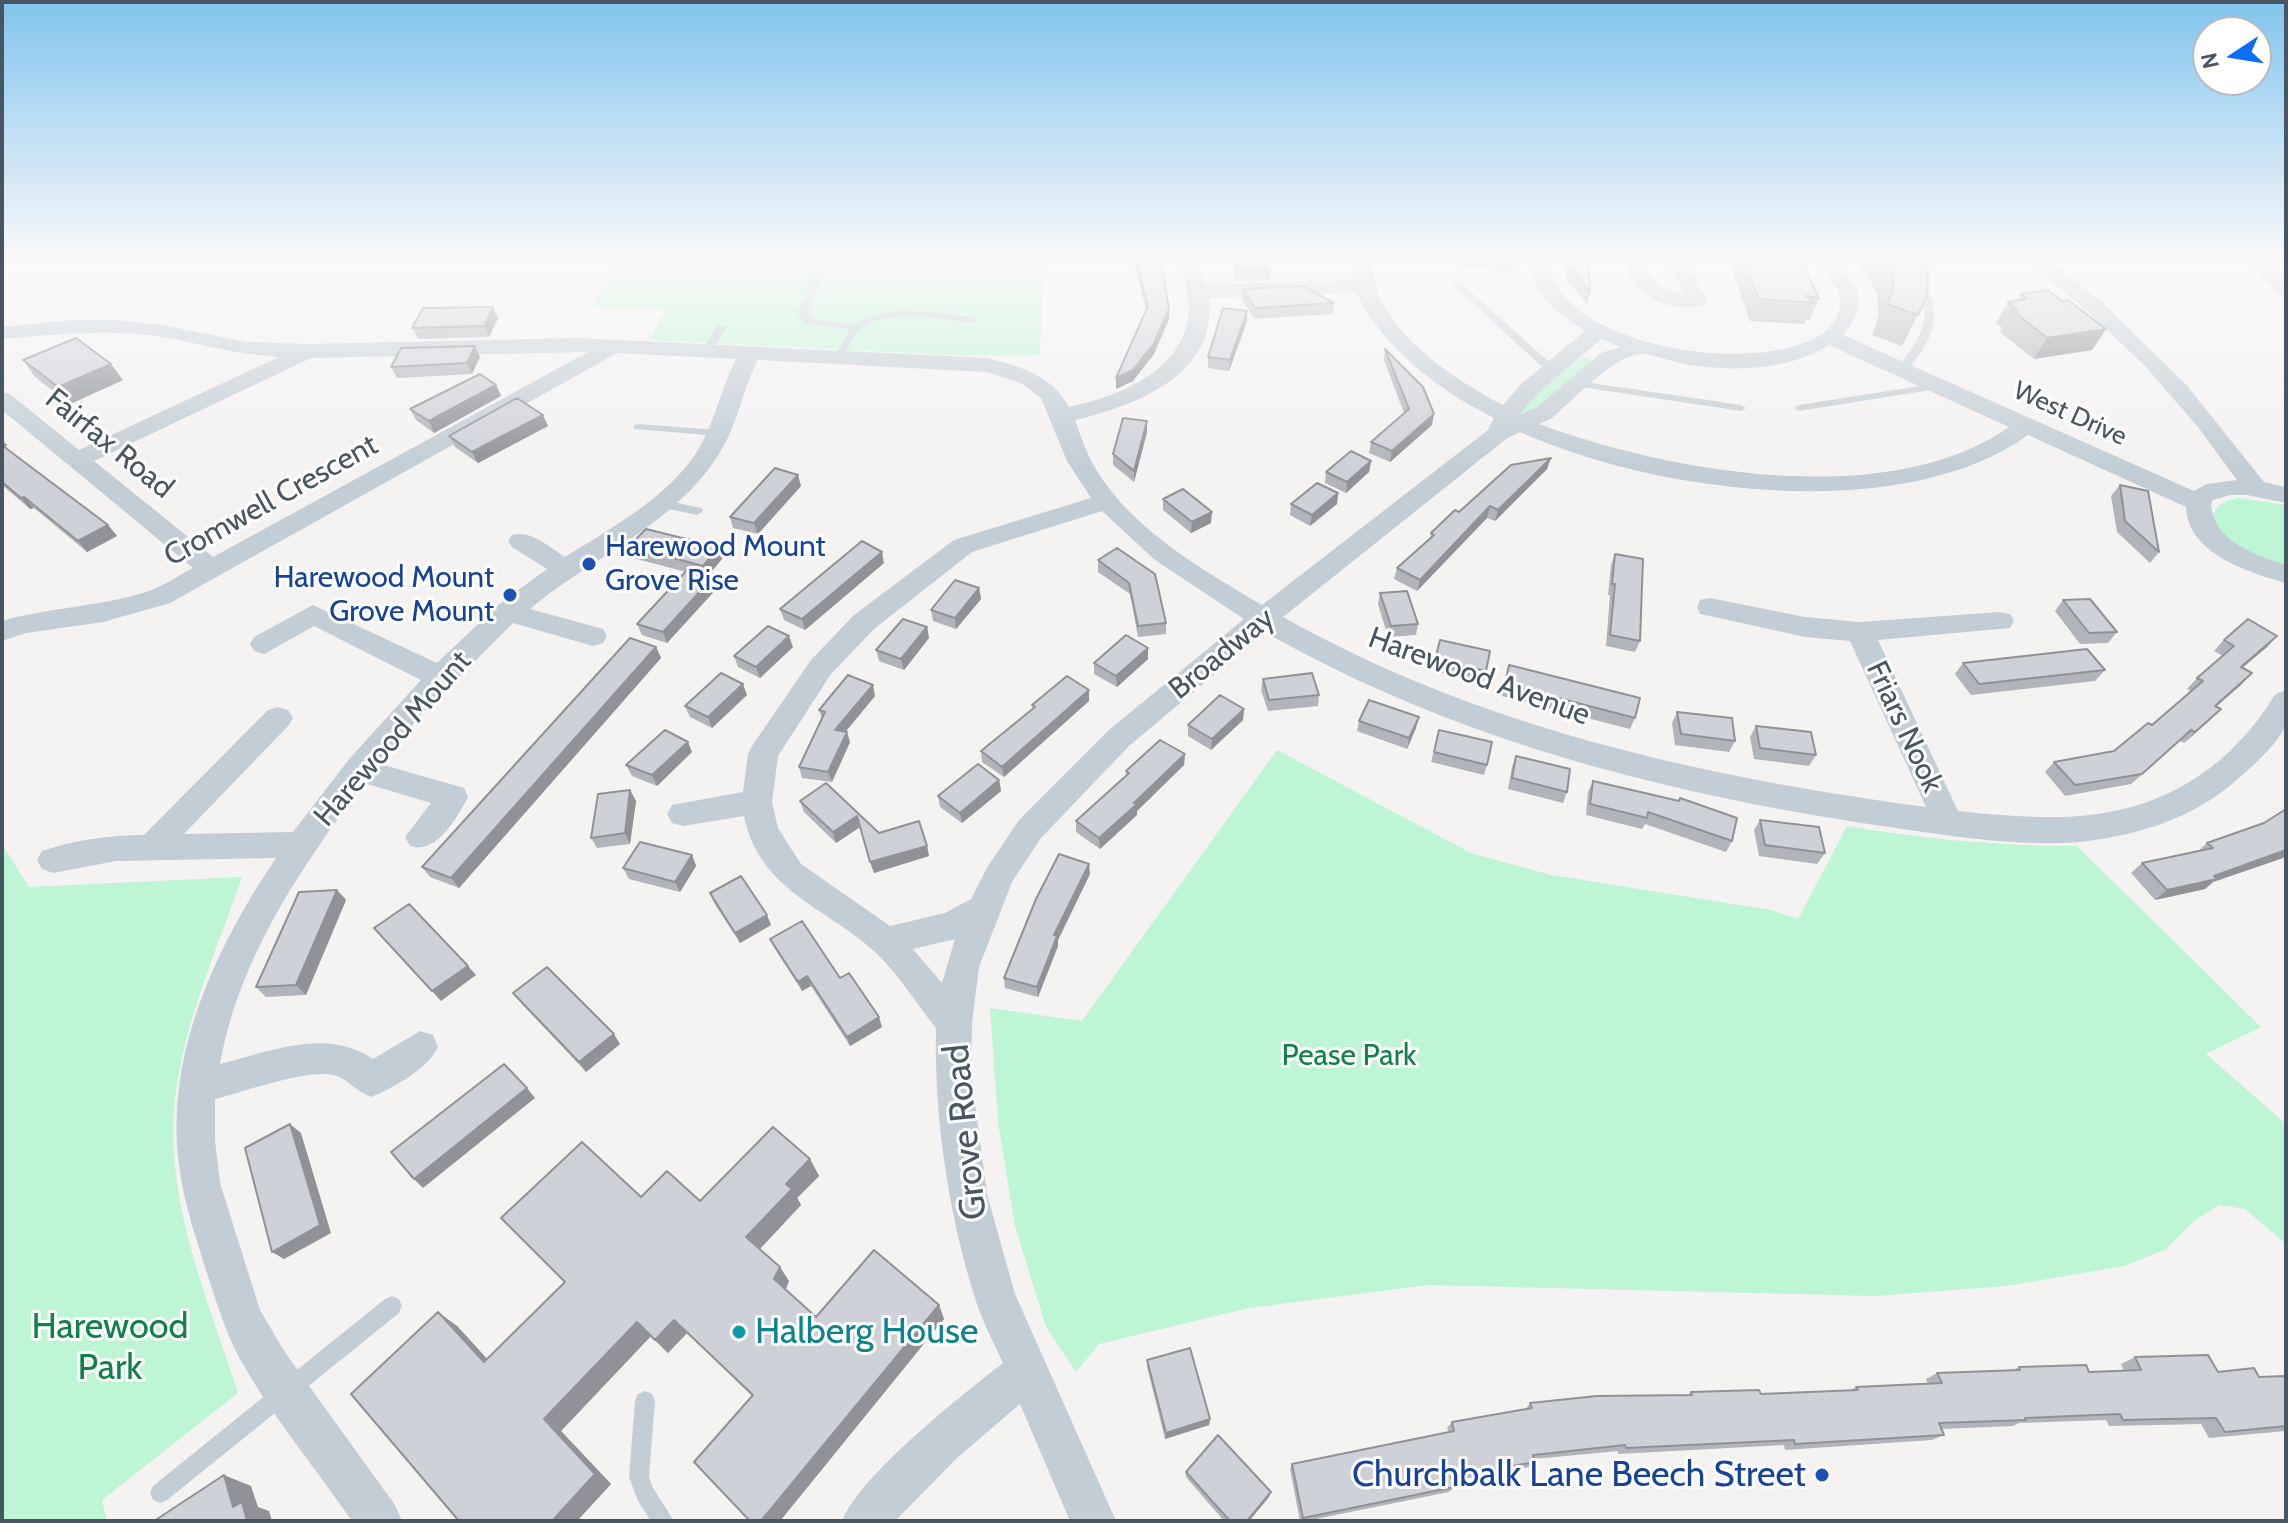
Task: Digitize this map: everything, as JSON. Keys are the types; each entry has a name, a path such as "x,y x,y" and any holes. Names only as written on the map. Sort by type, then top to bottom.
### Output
{"street":[{"name":"Harewood Avenue","path":"2,333 60,327"},
{"name":"Harewood Avenue","path":"126,327 163,331 247,349 613,347 988,365 1037,382 1049,393 1080,463 1107,501 1175,562 1310,645 1418,695 1599,754 1751,789 1880,814 2018,830 2105,826 2178,805 2223,774 2276,720 2286,701"},
{"path":"1061,416 1111,405 1150,388 1185,357 1196,327"},
{"path":"1392,327 1425,365 1508,425 1671,471 1792,485 1873,480 1935,470 1996,447 2027,425"},
{"path":"1594,327 1641,347 1699,359 1739,362 1777,359 1808,350 1831,338 1842,327"},
{"path":"2119,327 2214,428 2255,487"},
{"name":"Broadway","path":"1508,425 1518,398 1584,347 1598,330"},
{"name":"West Drive","path":"1831,338 2199,503"},
{"path":"549,346 557,358 554,382"},
{"name":"Cromwell Crescent","path":"2,631 25,624 103,613 161,597 613,347"},
{"name":"Broadway","path":"954,1023 962,967 999,875 1030,829 1119,738 1265,617 1508,425 1544,413 1609,358 1641,347"},
{"path":"79,459 309,351"},
{"name":"Harewood Mount","path":"379,1521 286,1391 246,1326 202,1199 196,1153 197,1086 206,1039 231,970 254,924 304,845 358,770 440,677 508,612 659,503 701,463 719,433 734,384 750,354"},
{"name":"Fairfax Road","path":"2,399 213,570"},
{"path":"2286,495 2255,487 2218,489 2205,494 2199,503 2198,515 2206,530 2221,545 2243,558 2286,574"},
{"name":"Grove Road","path":"1093,1521 995,1297 968,1194 953,1072 954,1023 886,941 790,873 763,831 757,802 763,754 792,706 821,667 864,622 963,546 1107,501"},
{"path":"521,541 565,569"},
{"name":"Friars Nook","path":"1710,607 1805,627 1860,632 2000,621"},
{"path":"508,612 593,636"},
{"path":"264,644 313,614 440,677"},
{"name":"Friars Nook","path":"1860,632 1948,822"},
{"path":"152,847 278,718"},
{"path":"358,770 453,797 421,837"},
{"path":"683,814 757,802"},
{"path":"53,860 116,848 304,845"},
{"path":"886,941 952,926 983,909"},
{"path":"197,1086 317,1057 353,1063 371,1080 420,1047"},
{"path":"865,1521 907,1473 965,1420 1026,1372"}],"lane":[{"path":"706,352 722,327"},
{"path":"838,358 857,327"},
{"path":"1505,327 1543,362 1557,368"},
{"path":"1902,369 1922,348 1929,327"},
{"path":"1578,384 1741,408"},
{"path":"1799,408 1939,386"},
{"path":"638,427 719,433"},
{"path":"659,503 697,511"},
{"path":"160,1493 392,1306"},
{"path":"645,1401 639,1477 645,1494 663,1521"}],"green space":[{"path":"656,327 1041,327 1040,355 969,356 649,340"},
{"path":"1583,356 1597,363 1529,416 1523,417 1513,410"},
{"path":"2239,498 2286,505 2286,571 2227,542 2212,518 2222,504"},
{"name":"Pease Park","path":"1277,750 1471,853 1551,875 1771,910 1798,919 1847,826 1962,841 2077,846 2261,1027 2206,1054 2286,1124 2286,1244 2245,1209 2219,1205 2194,1221 2166,1249 2125,1266 2006,1286 1876,1296 1429,1285 1249,1308 1099,1344 1076,1372 1046,1327 1015,1226 998,1122 990,1008 1082,1021"},
{"name":"Harewood Park","path":"2,844 29,887 242,877 194,1012 177,1082 174,1118 174,1153 183,1214 198,1274 238,1393 102,1500 107,1521 2,1521"}],"building":[{"path":"1139,327 1161,327 1154,343 1133,370 1116,378"},
{"path":"1217,327 1241,327 1230,360 1208,357"},
{"path":"2033,327 2106,329 2047,338"},
{"path":"76,338 111,364 58,387 23,360"},
{"path":"475,346 467,363 391,367 401,348"},
{"path":"1385,349 1423,387 1434,414 1392,451 1371,442 1409,409"},
{"path":"480,374 496,385 429,421 410,409"},
{"path":"517,398 543,415 472,452 449,436"},
{"path":"1123,418 1147,421 1134,471 1113,454"},
{"path":"2,442 6,445 3,446 108,525 78,541 24,497 21,498 2,482"},
{"path":"1351,451 1371,461 1347,482 1326,472"},
{"path":"1551,458 1498,510 1490,506 1420,580 1397,568 1434,535 1431,533 1455,510 1459,512 1511,465"},
{"path":"775,468 798,475 754,523 730,517"},
{"path":"1317,483 1338,493 1312,515 1291,504"},
{"path":"2120,485 2148,491 2159,552 2125,521"},
{"path":"1183,489 1212,512 1192,522 1163,499"},
{"path":"646,529 719,547 703,566 629,546"},
{"path":"862,541 882,552 802,619 780,609"},
{"path":"1117,548 1155,574 1166,623 1138,626 1129,583 1098,560"},
{"path":"1615,554 1643,559 1640,641 1610,635"},
{"path":"690,567 715,575 663,632 637,624"},
{"path":"955,580 979,588 955,618 931,610"},
{"path":"1407,591 1418,624 1391,626 1380,593"},
{"path":"2090,599 2117,632 2089,633 2063,600"},
{"path":"903,619 927,627 901,659 876,650"},
{"path":"2248,619 2277,636 2241,667 2252,673 2215,706 2221,709 2195,732 2191,730 2142,774 2075,785 2054,762 2114,751 2148,723 2152,725 2203,681 2197,678 2234,646 2224,640"},
{"path":"768,626 789,636 756,667 734,656"},
{"path":"1126,635 1148,648 1116,676 1094,663"},
{"path":"630,638 656,647 451,878 422,867"},
{"path":"1440,640 1490,651 1486,671 1435,660"},
{"path":"2087,649 2105,670 1979,684 1963,663"},
{"path":"1509,665 1640,698 1635,718 1505,684"},
{"path":"721,673 743,684 708,717 685,706"},
{"path":"1312,673 1319,695 1269,700 1263,679"},
{"path":"848,675 873,685 835,730 847,732 828,772 799,767 825,712 819,710"},
{"path":"1067,676 1089,690 1002,767 981,751 1035,707 1032,705"},
{"path":"1220,695 1244,709 1212,739 1188,725"},
{"path":"1369,700 1419,717 1409,738 1359,721"},
{"path":"1677,712 1732,718 1735,741 1681,734"},
{"path":"1756,726 1811,732 1816,755 1760,748"},
{"path":"665,730 688,742 652,775 626,765"},
{"path":"1439,730 1492,742 1487,765 1434,752"},
{"path":"1160,740 1185,754 1134,803 1137,804 1099,838 1076,821 1129,773 1126,771"},
{"path":"1516,756 1570,769 1567,792 1512,778"},
{"path":"978,764 999,780 960,813 938,796"},
{"path":"1593,781 1679,801 1680,798 1737,818 1732,841 1648,812 1647,818 1590,804"},
{"path":"826,783 879,833 919,821 927,846 870,862 857,816 833,832 800,801"},
{"path":"630,790 625,833 591,838 598,794"},
{"path":"2286,809 2286,850 2214,876 2217,879 2167,890 2142,863 2213,848 2207,843 2264,823"},
{"path":"1760,820 1819,827 1825,853 1765,845"},
{"path":"640,842 692,855 675,882 623,868"},
{"path":"1059,854 1089,864 1054,935 1057,936 1037,987 1004,978 1036,899"},
{"path":"741,876 767,915 735,933 710,893"},
{"path":"337,890 296,985 256,987 299,892"},
{"path":"409,904 468,966 432,991 374,928"},
{"path":"802,921 840,978 849,973 879,1017 847,1037 807,976 798,982 770,939"},
{"path":"547,967 614,1034 579,1062 513,993"},
{"path":"504,1064 527,1088 414,1179 391,1152"},
{"path":"290,1124 320,1225 272,1252 245,1148"},
{"name":"Halberg House","path":"773,1127 810,1159 786,1184 792,1189 746,1237 780,1267 774,1279 816,1317 874,1250 939,1305 761,1521 750,1521 694,1462 753,1395 674,1320 655,1340 637,1322 544,1419 595,1474 552,1521 459,1521 351,1394 438,1312 484,1362 565,1282 501,1218 582,1142 641,1197 667,1171 700,1201"},
{"path":"1190,1348 1210,1419 1166,1433 1147,1360"},
{"path":"2208,1355 2218,1372 2254,1368 2259,1377 2286,1376 2286,1426 2225,1432 2216,1418 2123,1420 2120,1414 1939,1423 1944,1435 1795,1444 1794,1440 1626,1448 1625,1445 1533,1455 1535,1462 1451,1477 1454,1487 1303,1518 1292,1464 1454,1431 1452,1422 1532,1408 1530,1403 1597,1396 1692,1395 1691,1392 1759,1390 1761,1394 1858,1390 1856,1387 1942,1383 1937,1373 2020,1370 2019,1367 2086,1365 2089,1372 2141,1370 2135,1357"},
{"path":"1218,1435 1271,1492 1247,1521 1230,1521 1186,1472"},
{"path":"224,1475 233,1507 242,1502 247,1521 154,1521"}],"place":[{"name":"Harewood Mount Grove Rise","path":"589,564"},
{"name":"Harewood Mount Grove Mount","path":"510,595"},
{"name":"Halberg House","path":"739,1332"},
{"name":"Churchbalk Lane Beech Street","path":"1822,1475"}]}
